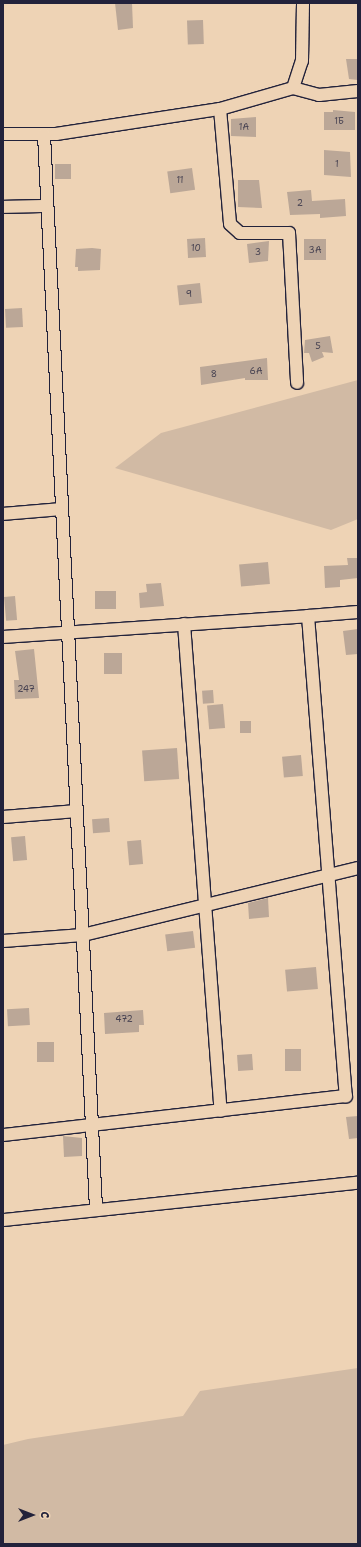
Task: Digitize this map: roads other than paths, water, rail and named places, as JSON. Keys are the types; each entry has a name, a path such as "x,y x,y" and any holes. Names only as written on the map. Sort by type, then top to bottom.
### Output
{"street":[{"path":"293,88 302,61 302,3"},
{"path":"3,134 44,134 220,109 293,88 319,95 358,91"},
{"path":"220,109 230,224 240,233 289,233 297,383"},
{"path":"44,134 96,1210"},
{"path":"3,207 47,206"},
{"path":"3,514 62,509"},
{"path":"3,637 358,612"},
{"path":"3,1135 92,1127 352,1095 329,875 308,616"},
{"path":"184,624 221,1111"},
{"path":"3,817 77,811"},
{"path":"3,941 83,935 358,868"},
{"path":"3,1220 358,1183"}]}
